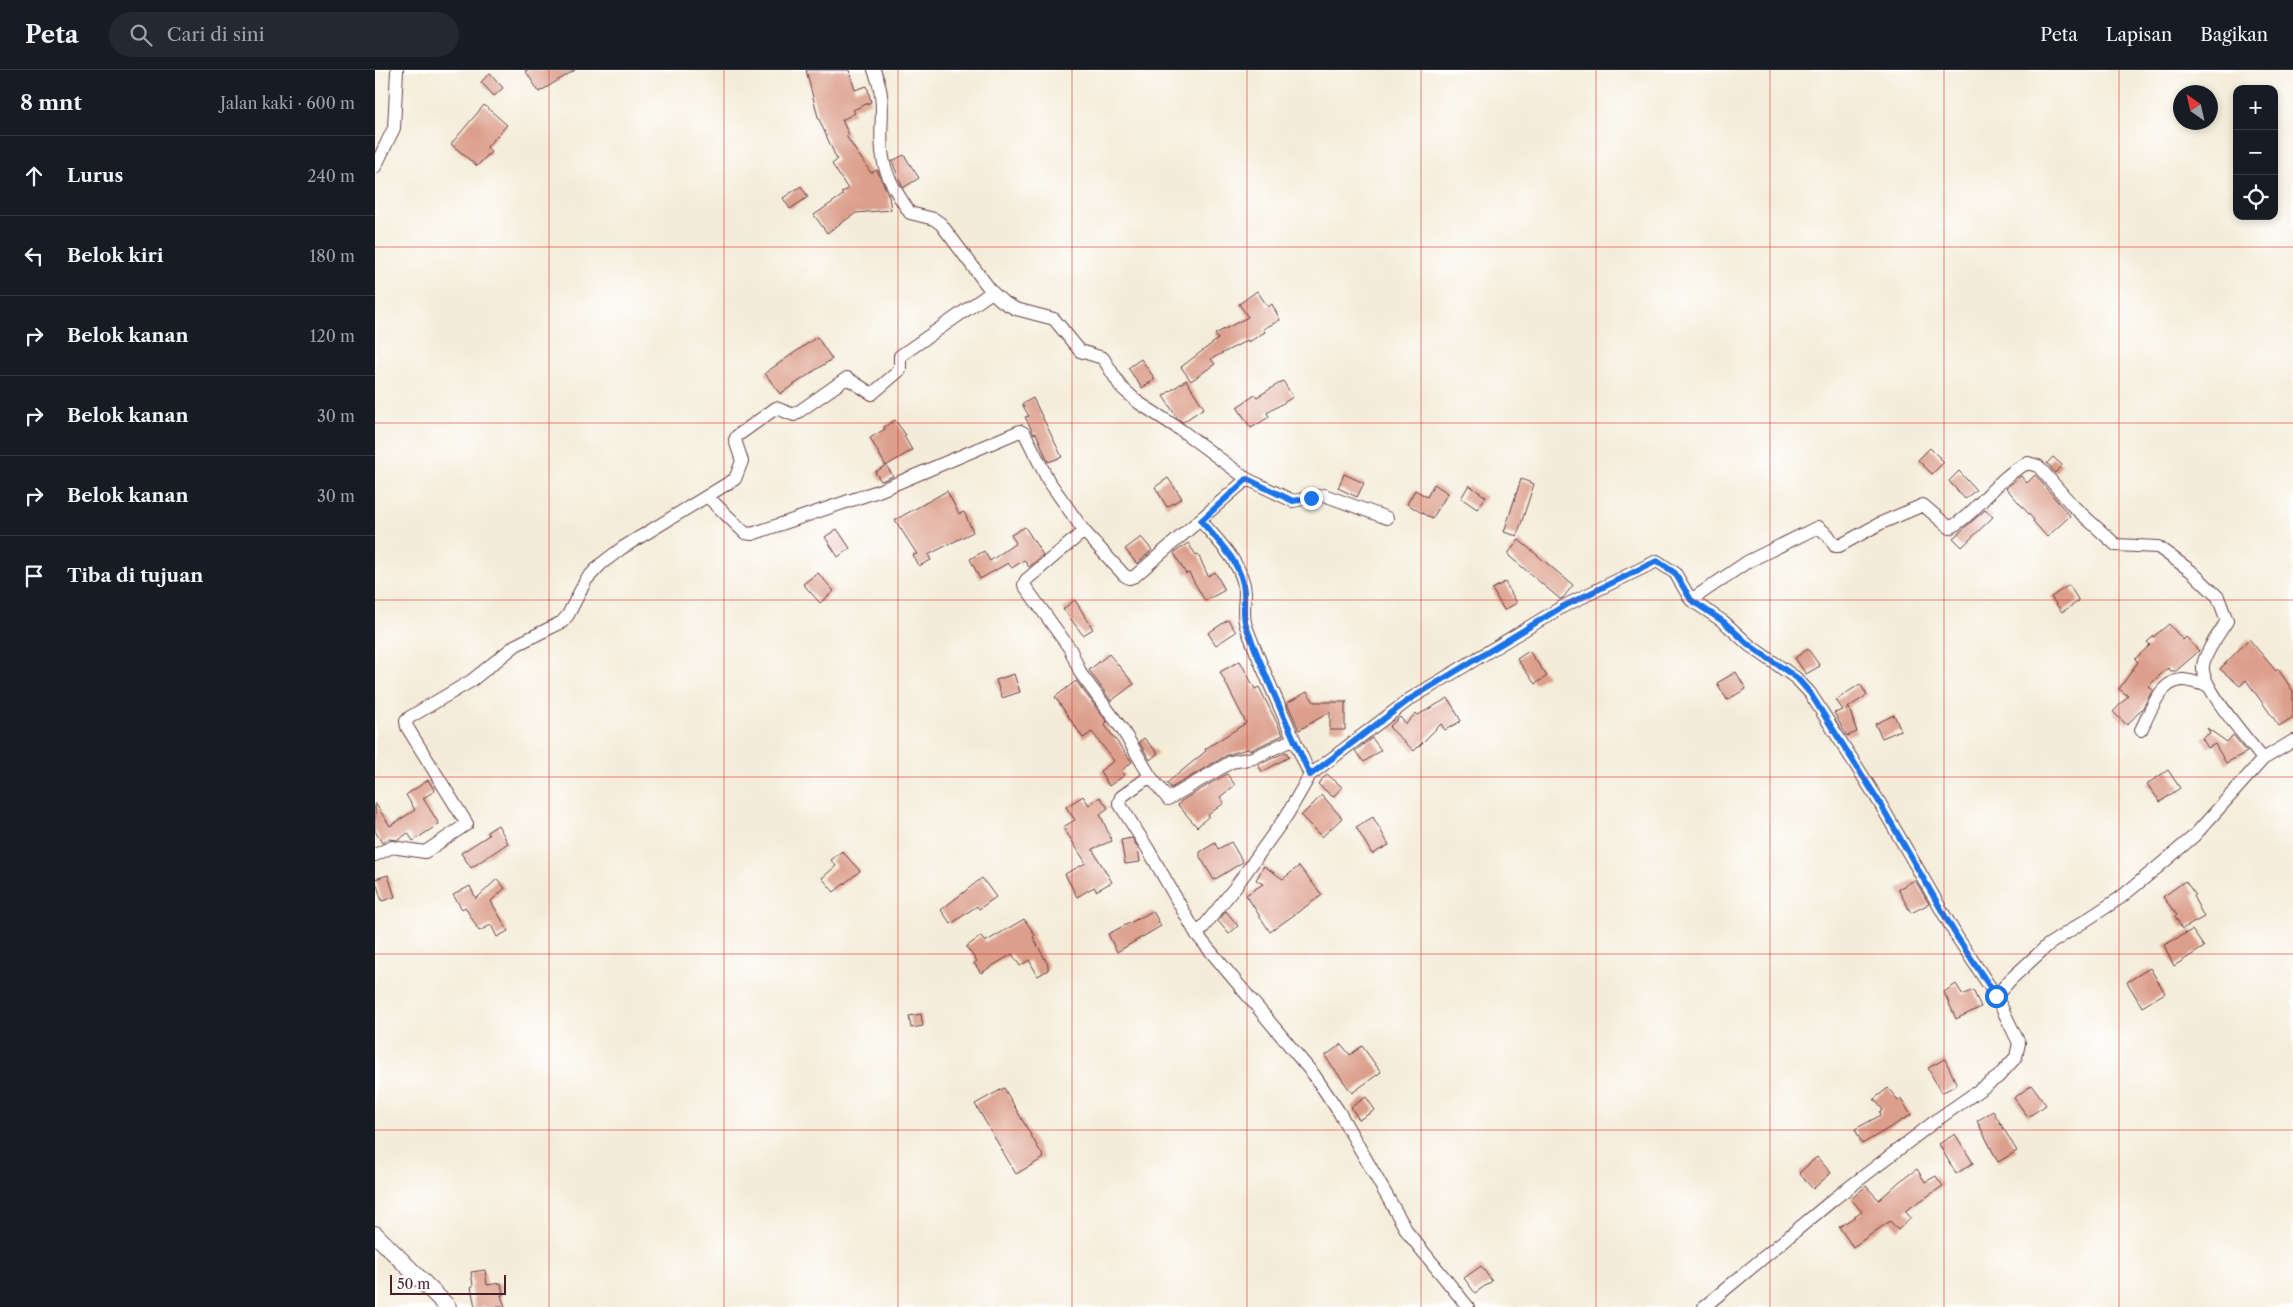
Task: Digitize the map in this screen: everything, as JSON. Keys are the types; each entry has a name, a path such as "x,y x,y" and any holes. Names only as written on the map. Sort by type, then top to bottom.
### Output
{"street":[{"path":"375,167 394,128 397,70"},
{"path":"874,70 881,87 882,156 898,195 910,213 933,219 941,224 992,292 1016,309 1054,319 1080,351 1103,358 1121,387 1139,403 1181,430 1247,479 1293,501 1324,495 1387,518"},
{"path":"375,855 392,847 425,852 467,824 407,727 406,721 409,717 471,681 516,645 561,622 568,615 586,580 601,564 623,548 736,478 742,461 735,440 737,436 776,408 795,415 848,378 872,394 901,370 900,356 992,292"},
{"path":"708,497 745,533 752,534 881,490 1020,431 1026,436 1048,480 1084,531 1124,575 1133,578 1201,521 1247,479"},
{"path":"1691,600 1747,562 1818,527 1828,535 1835,546 1839,546 1881,523 1923,505 1950,528 1963,521 2015,468 2028,462 2038,466 2073,506 2116,544 2158,547 2191,571 2218,597 2227,621 2203,664 2203,676 2207,685 2263,759"},
{"path":"1201,521 1231,557 1240,574 1245,591 1245,623 1310,775"},
{"path":"1084,531 1026,580 1024,585 1070,649 1081,674 1122,729 1150,776 1168,799 1231,762 1253,758 1294,739"},
{"path":"1197,935 1287,815 1310,775 1410,699 1562,607 1657,561 1675,573 1691,600 1724,622 1749,645 1797,678 1810,693 1878,800 1957,937 1996,996 2019,1043 2016,1057 1998,1077 1938,1119 1849,1188 1704,1307"},
{"path":"2141,730 2168,684 2184,680 2207,685"},
{"path":"1996,996 2011,978 2048,945 2120,898 2194,836 2263,759 2293,741"},
{"path":"1150,776 1121,797 1119,802 1197,935 1314,1075 1339,1112 1408,1233 1468,1307"},
{"path":"375,1234 448,1307"}],"building":[{"path":"525,70 575,70 539,92"},
{"path":"806,70 849,70 855,90 867,86 871,102 853,110 855,113 842,120 849,135 846,136 871,173 877,170 889,196 891,210 856,213 827,233 814,215 843,195 841,193 848,189 832,164 837,160 818,117"},
{"path":"490,73 503,88 494,96 481,82"},
{"path":"484,105 507,125 487,147 491,152 477,166 451,144"},
{"path":"904,155 919,178 903,188 892,161"},
{"path":"801,186 808,197 790,209 783,198"},
{"path":"1257,291 1268,307 1272,304 1280,320 1263,329 1265,332 1249,342 1248,340 1211,359 1215,364 1191,381 1181,367 1218,339 1215,334 1248,317 1239,304"},
{"path":"817,337 832,359 780,394 765,373"},
{"path":"1141,359 1155,379 1142,388 1128,368"},
{"path":"1186,380 1204,408 1183,422 1178,419 1163,396"},
{"path":"1283,381 1293,397 1267,413 1269,417 1251,428 1237,407 1255,395 1257,397"},
{"path":"1033,398 1062,457 1048,462 1036,433 1034,434 1025,417 1029,416 1022,404"},
{"path":"895,420 906,435 904,436 912,450 886,466 870,438"},
{"path":"1930,448 1944,462 1932,474 1918,460"},
{"path":"2053,457 2062,465 2055,473 2047,463"},
{"path":"886,465 893,476 881,481 875,472"},
{"path":"1959,471 1976,490 1965,499 1949,481"},
{"path":"1344,474 1364,483 1357,497 1338,488"},
{"path":"2035,475 2070,516 2047,537 2006,488 2021,476 2027,483"},
{"path":"1168,478 1182,498 1167,507 1155,487"},
{"path":"1521,479 1534,484 1517,536 1504,532"},
{"path":"1434,484 1448,493 1432,519 1407,504 1415,490 1427,497"},
{"path":"1469,485 1486,497 1477,509 1461,498"},
{"path":"947,491 959,514 964,512 973,532 928,555 931,560 919,566 913,555 917,554 895,520"},
{"path":"1985,510 1993,517 1962,547 1953,538"},
{"path":"1025,527 1043,555 1029,567 1024,560 1012,568 1008,563 980,579 970,559 984,551 990,561 1016,543 1011,535"},
{"path":"837,529 850,548 838,557 825,537"},
{"path":"1141,537 1152,550 1137,564 1125,549"},
{"path":"1519,540 1573,585 1563,598 1560,599 1509,556 1509,552"},
{"path":"1188,543 1196,555 1198,554 1208,576 1215,572 1225,590 1205,601 1189,573 1186,574 1174,553"},
{"path":"818,573 834,591 820,603 803,584"},
{"path":"1505,582 1517,603 1504,610 1492,589"},
{"path":"2069,585 2079,601 2062,612 2051,597"},
{"path":"1075,600 1093,629 1083,635 1063,609"},
{"path":"1228,620 1236,632 1216,645 1208,633"},
{"path":"2169,624 2183,640 2186,637 2199,651 2176,671 2171,671 2168,668 2148,686 2153,690 2142,709 2127,725 2113,712 2128,696 2119,689 2138,662 2135,659 2150,645 2147,642"},
{"path":"2249,639 2276,671 2278,669 2293,691 2293,717 2279,726 2246,680 2240,686 2220,669"},
{"path":"1808,649 1820,666 1806,674 1795,658"},
{"path":"1529,651 1547,676 1535,684 1517,659"},
{"path":"1109,654 1134,684 1111,701 1089,670"},
{"path":"1240,661 1255,689 1259,687 1283,735 1251,750 1247,749 1227,755 1171,788 1167,783 1206,751 1205,749 1246,723 1220,672"},
{"path":"1736,672 1746,689 1727,700 1717,683"},
{"path":"1014,674 1020,692 1002,698 996,680"},
{"path":"1076,681 1107,722 1104,724 1132,762 1121,771 1125,775 1109,786 1100,771 1114,761 1092,732 1083,738 1055,697"},
{"path":"1860,684 1867,695 1846,709 1849,708 1857,732 1847,736 1834,713 1843,710 1836,700"},
{"path":"1307,692 1314,702 1347,702 1345,703 1345,730 1330,730 1330,712 1299,730 1287,703"},
{"path":"1448,698 1461,721 1445,730 1441,724 1414,751 1389,727 1400,717 1406,724 1416,713 1418,715"},
{"path":"1894,715 1901,730 1882,738 1875,724"},
{"path":"2207,728 2227,742 2233,735 2247,752 2226,763 2215,744 2208,748 2202,738 2210,733"},
{"path":"1144,738 1158,753 1150,760 1139,742"},
{"path":"1372,738 1381,750 1364,762 1355,751"},
{"path":"1286,752 1289,757 1262,772 1258,765"},
{"path":"2168,770 2180,788 2160,802 2147,784"},
{"path":"1227,774 1235,785 1220,797 1224,803 1208,815 1197,827 1178,805 1181,801"},
{"path":"1327,774 1342,787 1333,797 1318,784"},
{"path":"428,780 435,791 423,798 439,824 413,841 408,833 398,840 389,839 382,843 375,831 375,803 390,826 415,810 406,795"},
{"path":"1322,795 1342,818 1322,837 1301,816"},
{"path":"1083,796 1089,805 1100,797 1108,808 1100,814 1112,841 1092,849 1112,882 1096,891 1094,887 1077,897 1065,874 1086,863 1063,827 1075,820 1066,807"},
{"path":"1373,817 1389,845 1372,854 1356,827"},
{"path":"498,825 508,843 471,868 461,853 489,835 487,832"},
{"path":"1132,838 1138,848 1140,862 1125,864 1121,840"},
{"path":"1231,842 1243,862 1214,880 1200,857 1200,852 1215,843 1218,849"},
{"path":"842,851 860,871 834,892 822,878 836,866 831,860"},
{"path":"1264,866 1283,879 1299,866 1322,895 1270,932 1246,895 1263,884 1256,880"},
{"path":"388,875 395,897 382,901 375,879"},
{"path":"982,878 996,897 979,909 977,906 951,924 941,910"},
{"path":"497,879 505,888 491,901 508,931 497,937 491,925 479,931 465,907 462,909 453,895 470,886 476,899"},
{"path":"1915,880 1929,904 1911,913 1898,889"},
{"path":"2185,881 2195,894 2193,896 2204,917 2182,929 2175,916 2177,915 2163,897"},
{"path":"1153,911 1161,926 1117,952 1108,934"},
{"path":"1226,911 1238,926 1229,934 1218,921"},
{"path":"1024,919 1035,935 1033,937 1048,965 1048,970 1038,976 1029,960 1020,966 1012,954 981,973 974,963 977,961 966,947 981,936 985,942"},
{"path":"2192,930 2204,947 2174,966 2164,945"},
{"path":"2150,968 2165,993 2142,1007 2127,982"},
{"path":"1956,984 1963,995 1973,990 1981,1007 1956,1019 1944,992"},
{"path":"921,1014 923,1026 911,1028 909,1016"},
{"path":"1341,1044 1350,1055 1362,1046 1381,1072 1352,1093 1325,1056"},
{"path":"1945,1059 1957,1085 1941,1093 1928,1068"},
{"path":"2032,1085 2046,1105 2028,1117 2014,1098"},
{"path":"1004,1088 1044,1158 1016,1174 975,1104"},
{"path":"1888,1088 1898,1100 1900,1098 1911,1115 1862,1144 1855,1129 1881,1115 1880,1112 1883,1110 1874,1099"},
{"path":"1366,1097 1375,1110 1359,1120 1351,1107"},
{"path":"1993,1111 2017,1151 1998,1162 1977,1121"},
{"path":"1955,1134 1973,1163 1956,1174 1939,1144"},
{"path":"1817,1157 1831,1173 1813,1189 1799,1173"},
{"path":"1917,1169 1925,1182 1936,1176 1943,1186 1905,1211 1911,1218 1898,1230 1890,1221 1853,1247 1839,1227 1862,1212 1851,1199 1866,1186 1879,1200"},
{"path":"1481,1266 1492,1281 1475,1293 1464,1278"},
{"path":"485,1270 487,1285 501,1283 503,1295 501,1295 505,1307 475,1307 471,1287 473,1286 471,1272"}],"route":[{"path":"1311,498 1293,501 1247,479 1201,521 1231,557 1240,574 1245,591 1245,623 1271,689 1310,775 1410,699 1562,607 1657,561 1675,573 1691,600 1724,622 1766,658 1797,678 1810,693 1828,718 1878,800 1957,937 1996,996"}]}
